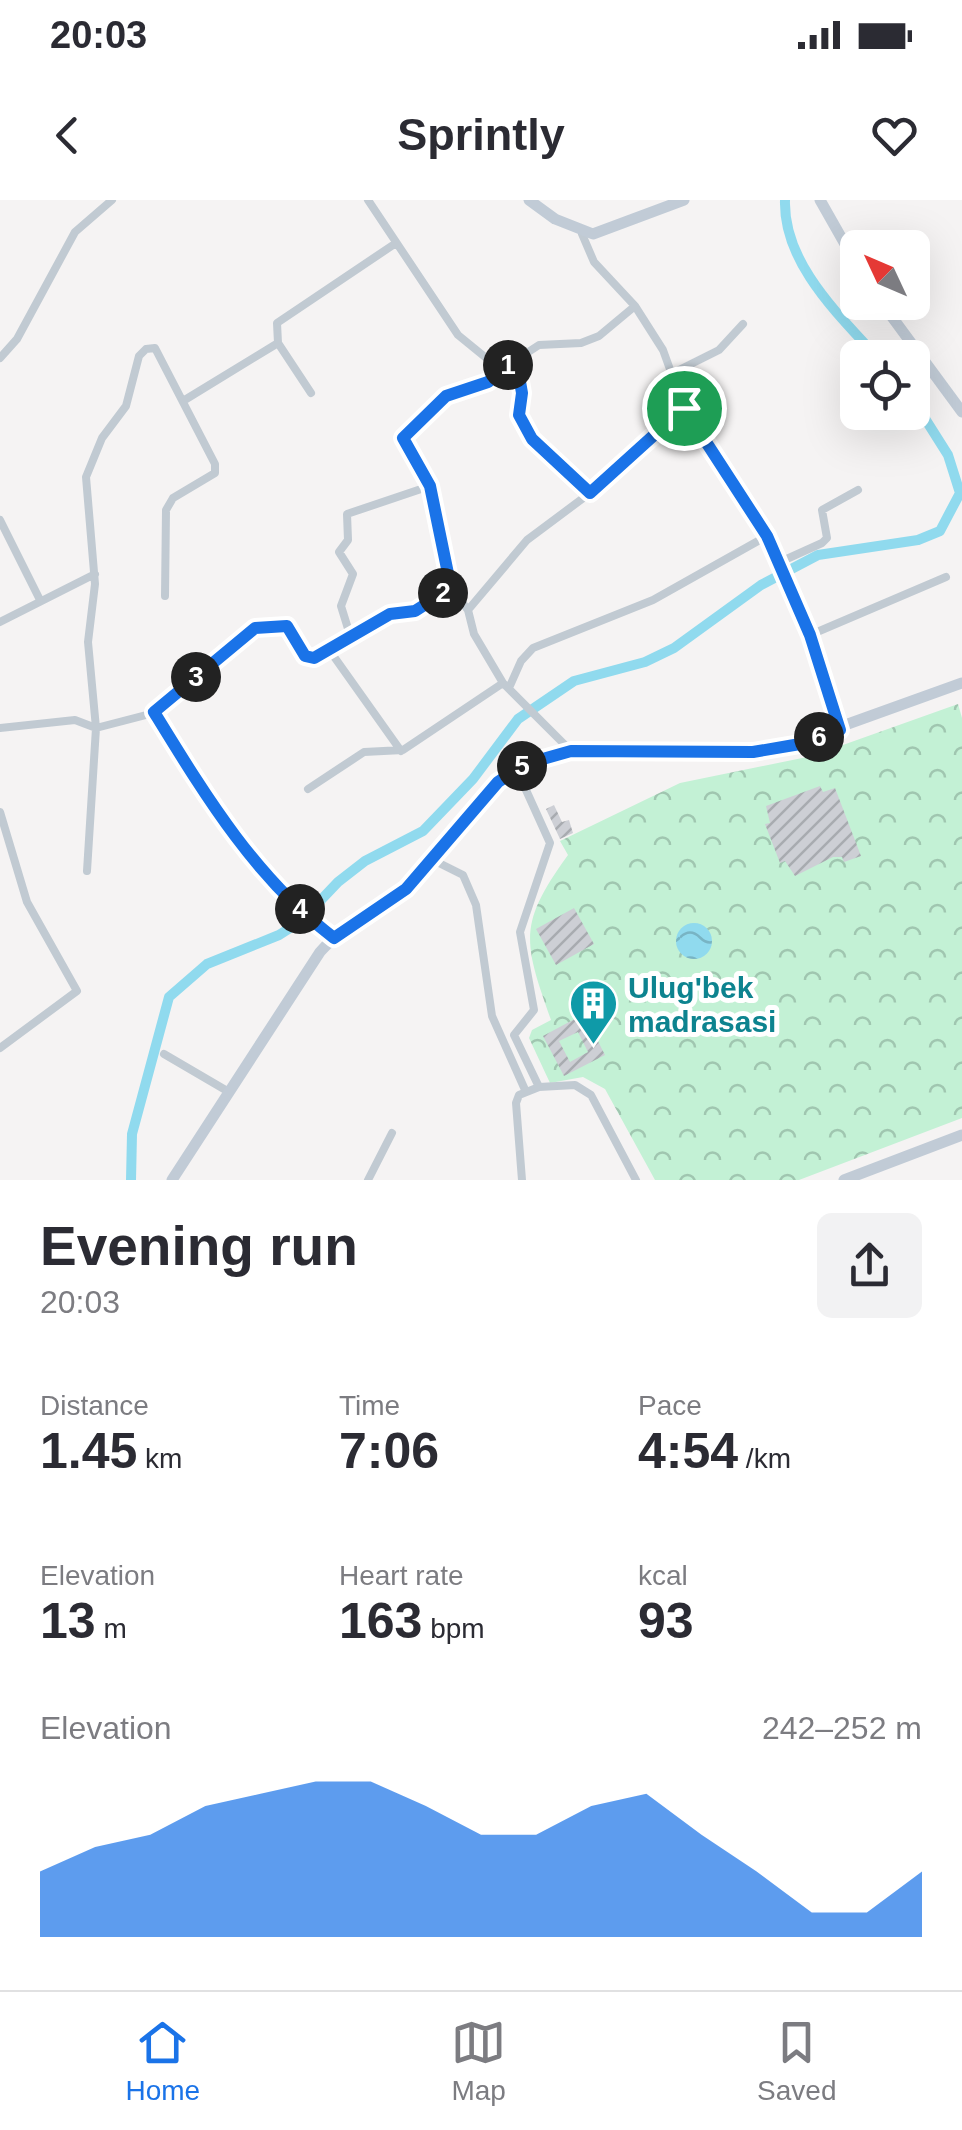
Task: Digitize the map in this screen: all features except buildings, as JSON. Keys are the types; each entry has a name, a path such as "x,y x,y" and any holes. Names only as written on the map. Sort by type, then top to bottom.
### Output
{"main road":[{"path":"529,200 582,234 612,229 684,200"},
{"path":"820,200 840,235"},
{"path":"894,320 962,412"},
{"path":"172,1180 334,938 406,889 435,860 498,782 516,768 571,751 753,752 800,744 961,687"},
{"path":"844,1180 962,1135"}],"street":[{"path":"0,358 16,339 75,232 112,200"},
{"path":"368,200 462,340 496,366 504,366"},
{"path":"582,234 594,262 635,306 671,374 684,408 767,536 810,635 840,730"},
{"path":"311,392 278,343 277,323 396,242"},
{"path":"571,751 506,685 474,634 468,610 451,588 430,486 403,438 446,396 488,382 534,346 581,343 600,336 635,306"},
{"path":"671,374 719,350 742,324"},
{"path":"182,401 278,343"},
{"path":"88,871 96,728 88,642 95,574 86,477 102,438 126,406 139,356 146,349 155,348 215,464 215,473 173,498 166,510 165,596"},
{"path":"516,359 522,393 519,415 532,439 590,493"},
{"path":"468,610 528,540 590,493 684,408"},
{"path":"350,635 341,606 353,574 339,552 348,540 347,514 430,486"},
{"path":"781,565 822,543 827,538 822,510 858,490"},
{"path":"0,520 40,600"},
{"path":"308,790 372,749 401,751 490,688 506,685 534,648 653,600 767,536"},
{"path":"0,622 95,574"},
{"path":"810,635 946,577"},
{"path":"0,728 75,720 96,728 154,712 255,628 287,626 305,656 314,658 390,614 415,611 451,588"},
{"path":"330,651 401,751"},
{"path":"154,712 226,828 308,917 334,938"},
{"path":"516,768 550,843 520,930 533,1012 514,1032 539,1087"},
{"path":"0,812 27,902 77,991 0,1048"},
{"path":"435,860 463,875 476,905 492,1016 526,1092"},
{"path":"164,1054 230,1092"},
{"path":"522,1180 516,1104 526,1092 539,1087 574,1085 591,1095 636,1180"},
{"path":"368,1180 392,1133"}],"green space":[{"path":"958,704 962,718 962,1118 799,1180 655,1180 605,1089 583,1077 550,1083 529,1038 532,1030 551,1020 535,971 530,934 540,899 568,855 560,841 680,783 812,756"}],"water":[{"path":"694,923 706,929 712,941 706,953 694,959 682,953 676,941 682,929"}],"waterway":[{"path":"785,200 787,223 803,266 862,340"},
{"path":"131,1180 132,1134 169,997 207,964 279,935 301,921 338,882 365,861 423,831 473,779 518,719 574,681 645,662 674,648 761,585 818,555 918,540 940,531 960,493 948,455 930,426"}],"place":[{"name":"Ulug'bek madrasasi","path":"593,1046"}],"route":[{"path":"516,359 522,393 518,400 519,415 532,439 557,458 590,493 684,408 767,536 810,635 840,730 800,744 753,752 571,751 525,764 498,782 430,867 406,889 334,938 305,915 226,828 154,712 255,628 287,626 293,630 305,656 314,658 390,614 415,611 451,588 430,486 403,438 446,396 488,382 516,359"}]}
